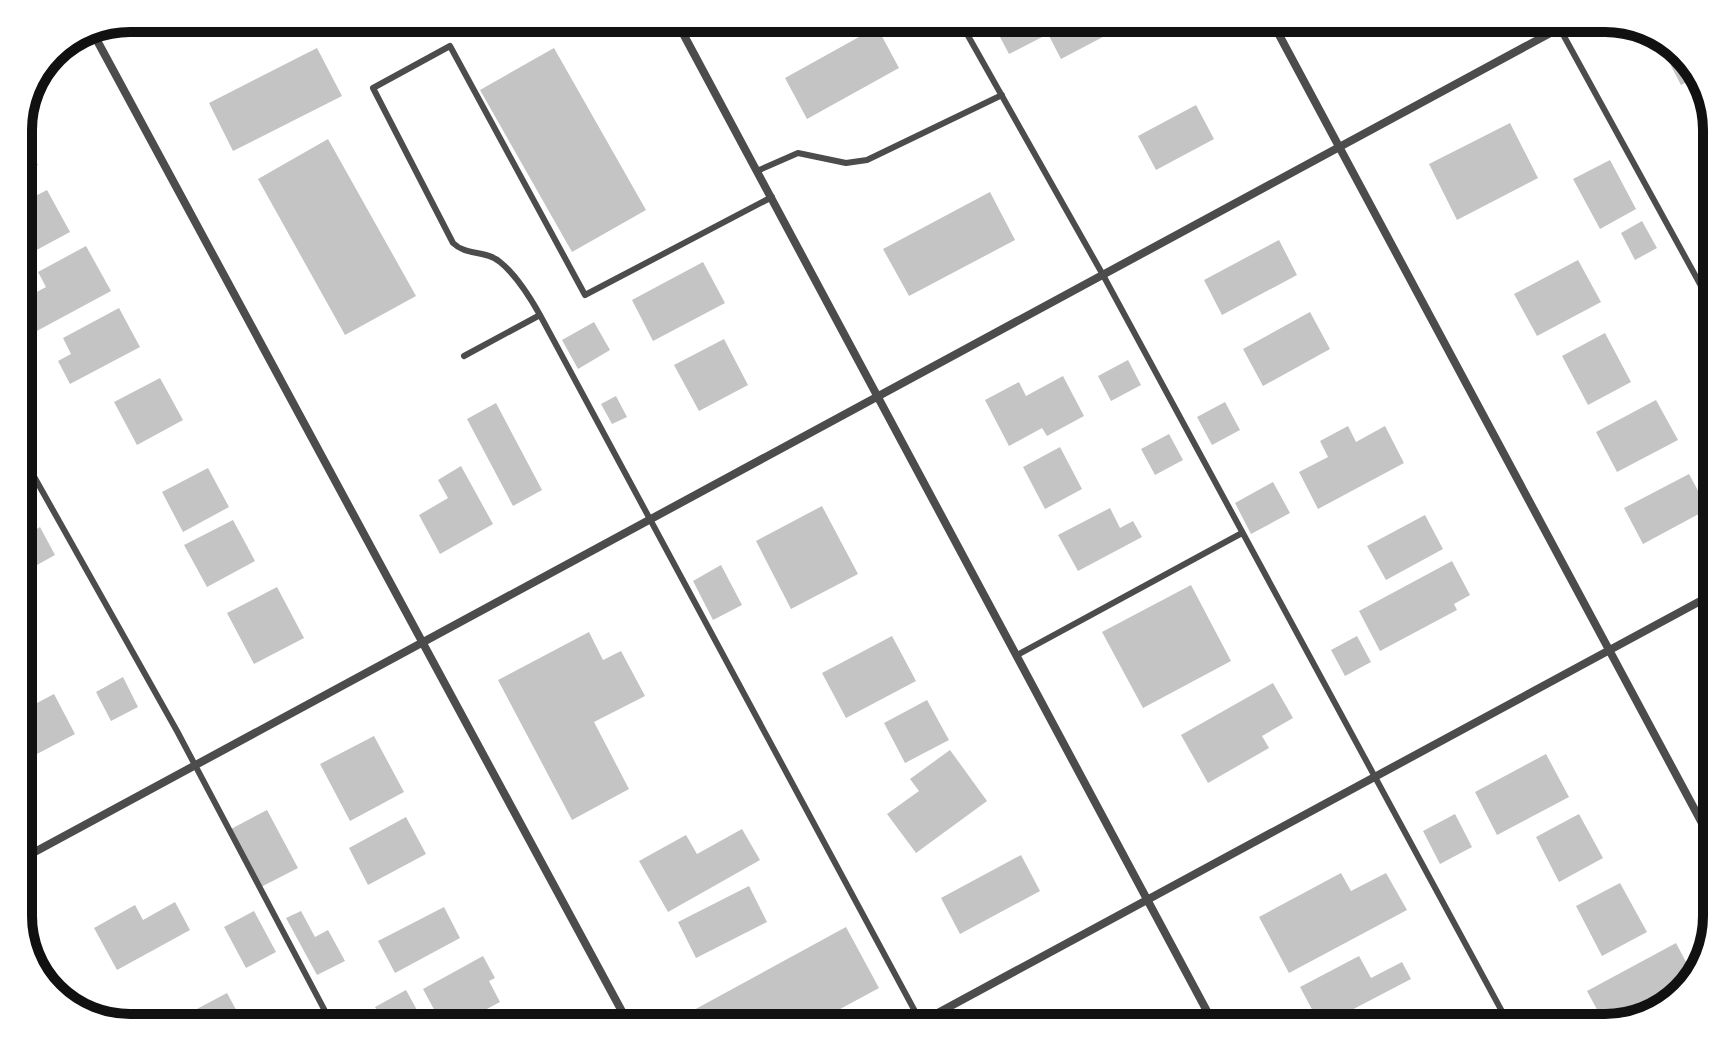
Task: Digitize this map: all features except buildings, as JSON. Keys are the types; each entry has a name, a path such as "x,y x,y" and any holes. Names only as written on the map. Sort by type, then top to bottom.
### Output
{"street":[{"path":"682,32 1208,1014"},
{"path":"1278,32 1703,825"},
{"path":"32,853 1552,32"},
{"path":"96,38 623,1014"},
{"path":"942,1014 1703,600"}],"lane":[{"path":"966,32 1103,275 1503,1014"},
{"path":"1561,32 1703,290"},
{"path":"772,197 585,295 450,46 373,88 453,243 461,251 484,254 500,262 540,315 652,518 916,1014"},
{"path":"757,171 798,153 846,163 867,160 1002,95"},
{"path":"464,356 540,315"},
{"path":"32,473 327,1014"},
{"path":"1017,655 1242,533"}]}
